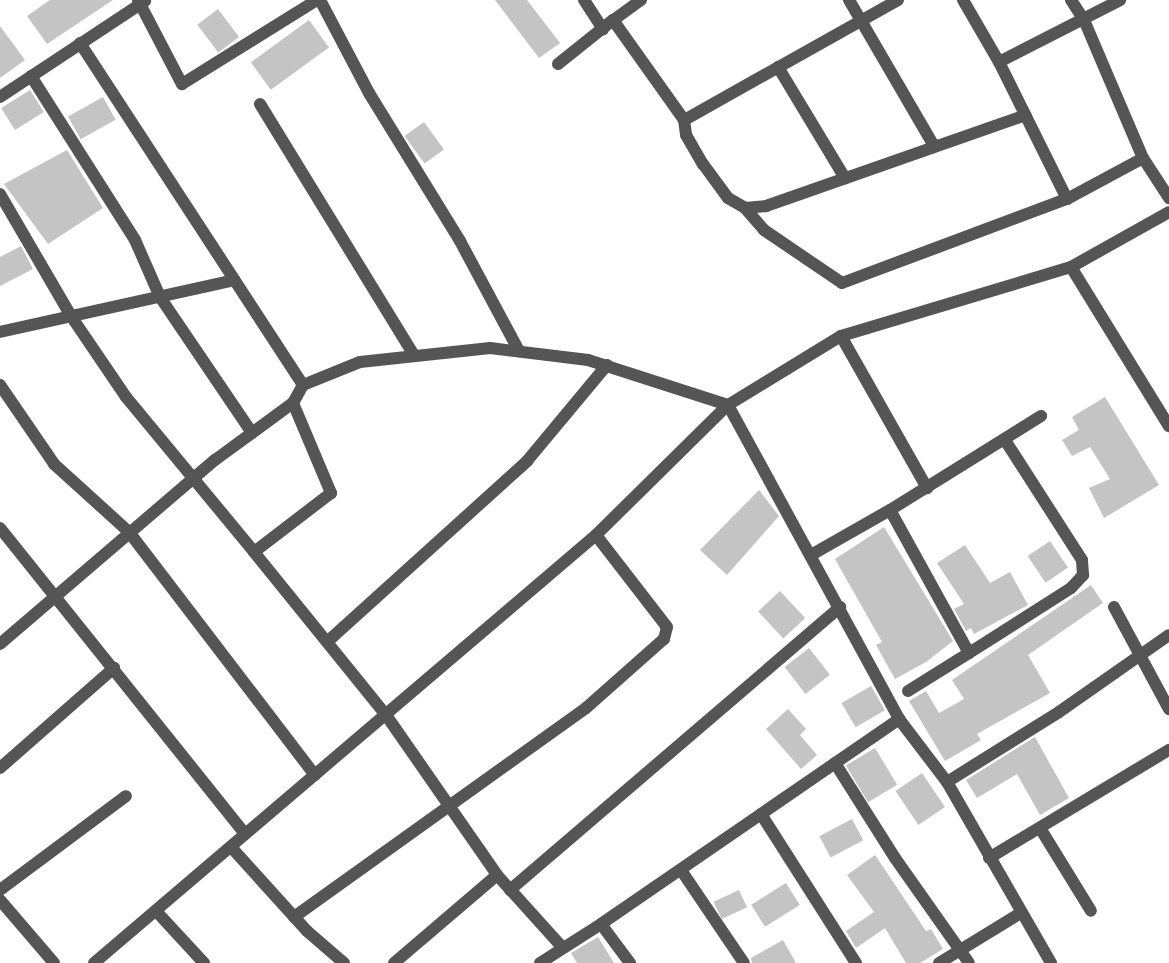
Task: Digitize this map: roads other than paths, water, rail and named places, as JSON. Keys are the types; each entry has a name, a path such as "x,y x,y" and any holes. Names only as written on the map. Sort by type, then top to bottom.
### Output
{"street":[{"path":"0,97 142,1 182,84 318,0 369,93 460,241 519,351"},
{"path":"584,0 603,29"},
{"path":"558,64 641,0"},
{"path":"849,0 934,146"},
{"path":"684,120 898,0"},
{"path":"963,0 999,62 1067,199"},
{"path":"1071,0 1084,20 1143,158 1169,198"},
{"path":"999,62 1120,0"},
{"path":"613,20 684,120 686,135 702,164 728,198 745,208 764,230 842,283 1067,199 1143,158"},
{"path":"80,43 303,386"},
{"path":"778,67 845,178"},
{"path":"31,76 135,240 160,297 252,433"},
{"path":"260,104 414,355"},
{"path":"745,208 766,206 1026,115"},
{"path":"0,194 71,316 126,398 196,479 386,714 497,875 563,948"},
{"path":"94,963 596,536 728,405 841,336 1071,267 1169,212"},
{"path":"1071,267 1169,426"},
{"path":"0,332 234,280"},
{"path":"841,336 927,488"},
{"path":"0,644 129,532 293,403 303,386 360,362 490,348 607,365 728,405 899,719 947,782 1019,914 1051,963"},
{"path":"327,642 527,461 607,365"},
{"path":"0,385 54,464 129,532 315,775"},
{"path":"254,552 331,493 293,403"},
{"path":"811,555 891,510 1041,416"},
{"path":"908,691 1071,588 1083,575 1082,560 1005,440"},
{"path":"891,510 969,652"},
{"path":"0,528 245,834"},
{"path":"294,917 586,708 664,639 667,627 596,536"},
{"path":"510,890 840,607"},
{"path":"1114,607 1140,651 1169,709"},
{"path":"947,782 1059,712 1140,651 1169,634"},
{"path":"0,768 114,668"},
{"path":"540,963 681,870 899,719"},
{"path":"989,858 1169,750"},
{"path":"835,763 958,951 969,963"},
{"path":"0,890 126,795"},
{"path":"761,814 856,963"},
{"path":"1040,828 1091,911"},
{"path":"231,847 294,917 344,963"},
{"path":"681,870 744,963"},
{"path":"394,963 497,875"},
{"path":"0,900 54,963"},
{"path":"156,911 204,963"},
{"path":"939,963 1019,914"},
{"path":"601,924 630,963"}]}
